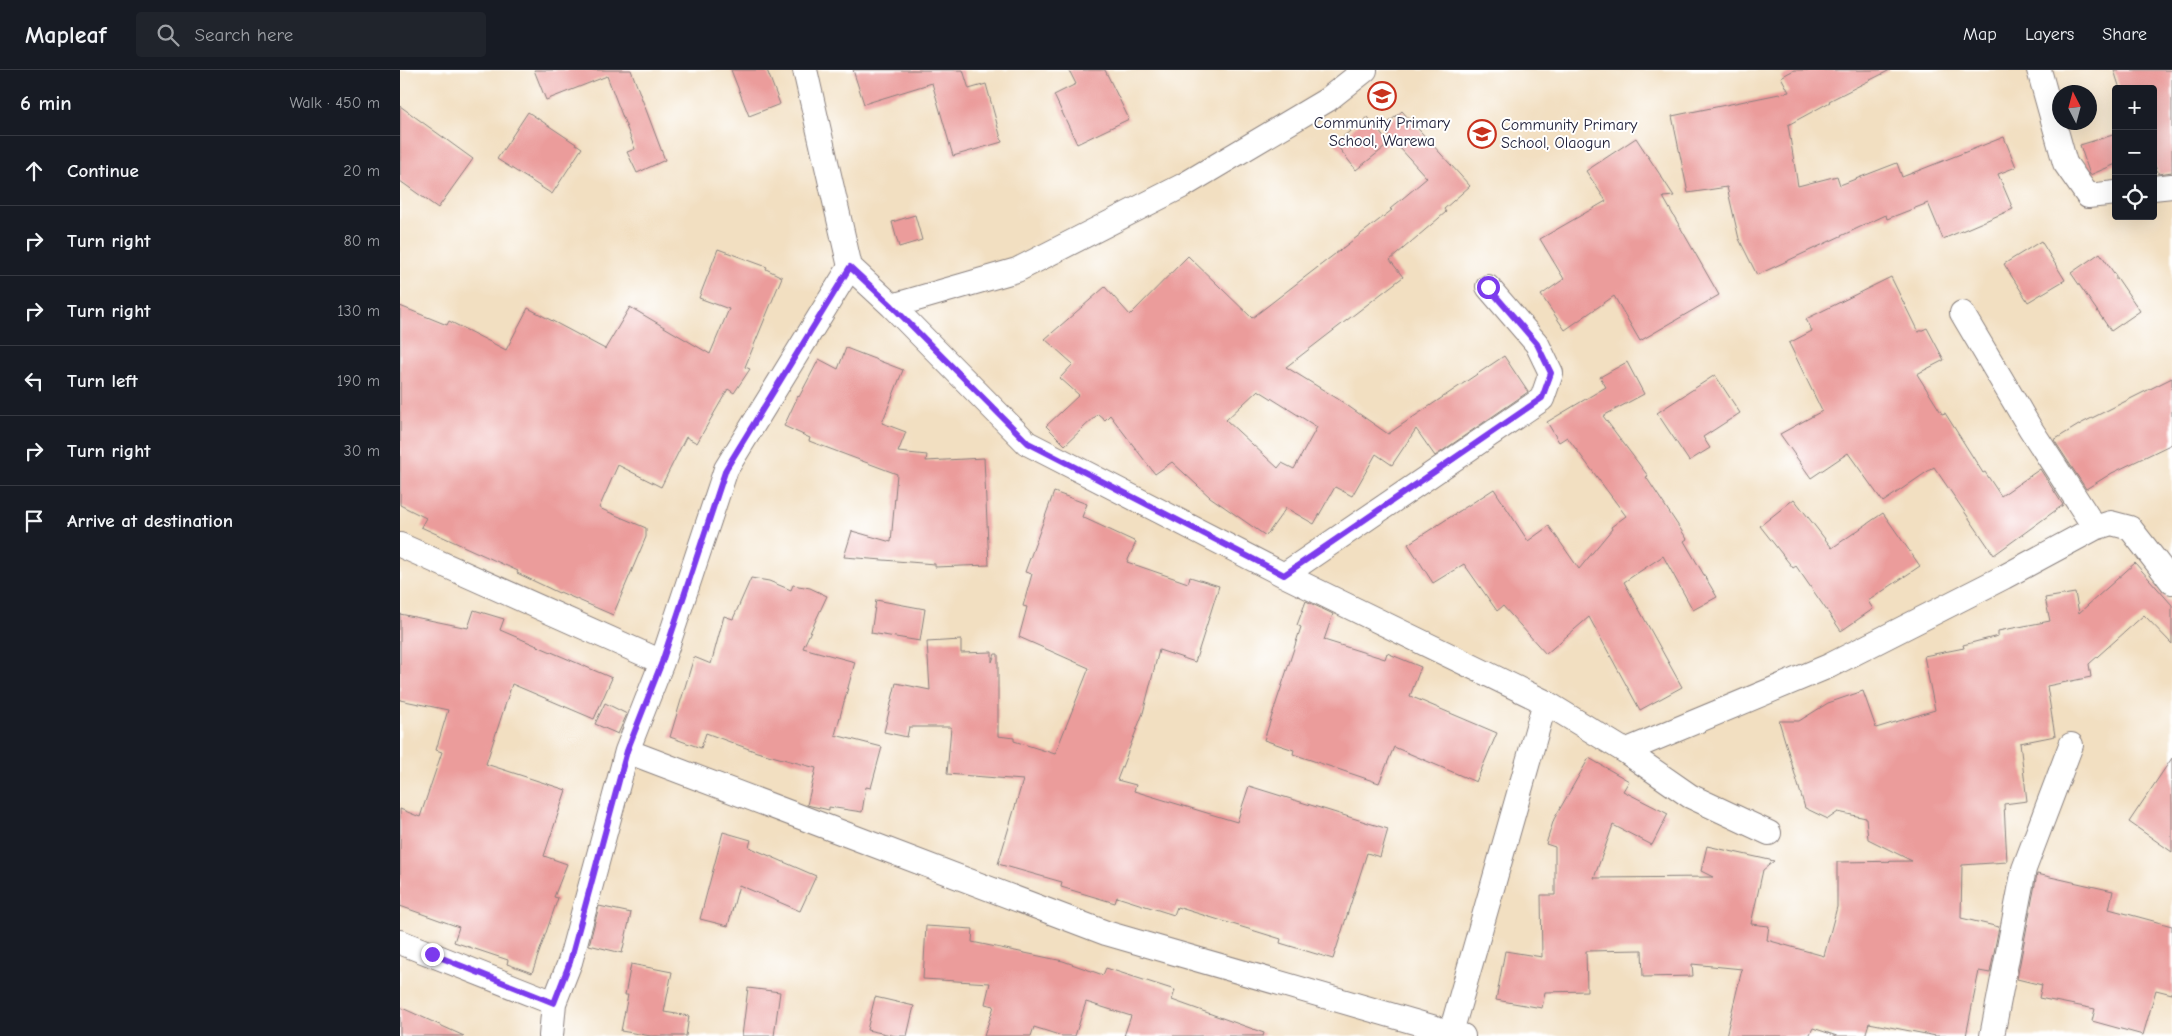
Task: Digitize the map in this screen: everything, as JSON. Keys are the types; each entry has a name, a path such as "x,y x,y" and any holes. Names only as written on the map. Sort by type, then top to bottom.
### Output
{"street":[{"path":"805,70 850,267 892,306 1028,443 1284,575 1545,702 1624,751 1690,796 1769,833"},
{"path":"892,306 1017,270 1184,185 1327,100 1365,70"},
{"path":"2039,70 2065,163 2088,196 2112,193"},
{"path":"2157,188 2172,186"},
{"path":"551,1036 554,1003 570,962 627,751 662,662 726,469 850,267"},
{"path":"1284,575 1542,398 1551,373 1537,344 1488,287"},
{"path":"1962,313 2030,428 2095,528"},
{"path":"1624,751 1829,666 2004,578 2095,528 2111,523 2130,528 2172,582"},
{"path":"400,545 662,662"},
{"path":"627,751 1106,933 1454,1035 1545,702"},
{"path":"1992,1036 2024,869 2071,745"},
{"path":"400,942 554,1003"}],"building":[{"path":"534,70 631,70 665,160 637,173 627,152 635,149 607,76 546,100"},
{"path":"731,70 767,70 780,104 749,116"},
{"path":"853,70 963,70 969,89 986,84 1002,142 953,156 932,83 864,104"},
{"path":"1069,70 1105,70 1129,119 1077,144 1054,95 1076,84"},
{"path":"1794,70 1890,70 1829,101 1788,125 1798,186 1837,176 1840,185 1897,163 1902,177 2004,137 2016,167 1998,174 2013,209 1943,239 1928,203 1887,219 1886,215 1757,275 1739,239 1727,187 1688,193 1672,116 1789,92 1781,77"},
{"path":"2114,70 2172,70 2172,172 2159,174 2157,170 2157,85 2119,85"},
{"path":"400,106 473,159 438,208 400,181"},
{"path":"1402,111 1470,186 1444,209 1446,212 1390,260 1403,277 1286,367 1338,399 1388,434 1504,356 1528,392 1435,456 1416,429 1392,465 1376,454 1352,496 1335,487 1314,524 1286,508 1266,536 1210,497 1172,462 1155,474 1110,415 1105,420 1098,414 1065,445 1046,426 1079,395 1060,378 1073,364 1045,339 1105,287 1130,315 1188,256 1252,318 1392,210 1390,209 1427,178 1382,128","holes":["1258,390 1317,427 1294,469 1282,463 1278,468 1226,420"]},
{"path":"528,112 582,148 552,194 497,159"},
{"path":"1368,117 1389,144 1356,170 1335,143"},
{"path":"2112,135 2112,166 2090,175 2080,145"},
{"path":"1636,138 1674,196 1663,197 1719,295 1640,341 1614,296 1565,330 1541,295 1564,279 1540,239 1606,201 1586,171"},
{"path":"915,215 922,240 899,247 892,222"},
{"path":"2041,241 2065,280 2028,302 2004,264"},
{"path":"718,249 767,267 766,269 782,277 745,367 750,369 734,393 728,389 697,443 686,437 661,487 618,465 599,508 646,528 646,537 613,615 559,593 517,573 518,571 421,527 426,518 400,505 400,306 447,325 449,321 506,350 528,308 605,349 630,307 710,354 729,309 699,298"},
{"path":"2100,253 2116,276 2116,280 2118,279 2140,311 2111,331 2071,273"},
{"path":"1891,277 1918,332 1927,328 1944,360 1917,374 1942,414 1945,413 1983,473 1985,472 2001,496 2040,469 2063,505 1994,555 1934,467 1883,502 1848,453 1811,478 1780,434 1822,411 1789,343 1812,331 1806,319"},
{"path":"846,348 903,370 882,423 906,432 898,452 927,455 926,461 984,458 989,565 935,567 935,564 844,557 852,531 891,542 897,474 809,441 810,438 784,426 819,359 838,369"},
{"path":"1627,362 1644,394 1603,416 1648,476 1646,477 1687,539 1684,541 1717,597 1693,610 1663,556 1624,582 1682,687 1640,710 1589,617 1546,654 1503,606 1497,611 1464,564 1433,583 1408,544 1494,489 1528,541 1549,526 1579,569 1612,529 1611,527 1626,516 1567,437 1559,442 1547,422 1606,387 1600,377"},
{"path":"1715,375 1740,413 1703,437 1710,448 1689,461 1657,413"},
{"path":"2172,378 2172,444 2112,473 2086,489 2054,440 2082,423"},
{"path":"1054,492 1087,504 1082,517 1136,542 1127,562 1188,583 1190,577 1219,586 1195,662 1159,650 1143,713 1117,780 1136,785 1134,791 1237,822 1249,786 1388,829 1380,857 1367,853 1333,959 1280,943 1281,939 1177,907 1174,915 1117,897 1115,903 1061,887 1062,882 998,864 1023,780 947,774 951,727 909,727 907,737 884,732 896,683 930,690 927,642 961,640 961,653 992,652 992,662 995,654 998,654 998,736 1014,738 1014,741 1055,754 1089,668 1019,637 1027,607 1023,606 1032,574 1025,572"},
{"path":"1794,499 1832,548 1883,513 1920,566 1868,601 1873,609 1841,631 1796,566 1793,568 1760,526"},
{"path":"2135,563 2172,605 2172,644 2144,615 2089,664 2091,677 2047,686 2055,736 2020,743 2027,801 2004,804 2007,862 1962,865 1961,918 1999,927 1990,973 1979,971 1966,1036 1936,1036 1869,1023 1865,1036 1837,1036 1813,1028 1809,1036 1726,1036 1742,969 1692,964 1693,976 1643,977 1642,950 1586,951 1587,991 1545,992 1542,1008 1496,1000 1505,951 1542,957 1541,895 1555,895 1555,847 1546,844 1554,819 1589,758 1629,781 1623,791 1668,814 1652,845 1613,825 1594,878 1713,877 1701,871 1707,846 1774,861 1763,870 1751,924 1769,926 1767,940 1824,956 1837,907 1837,862 1912,861 1868,839 1866,818 1838,812 1828,819 1805,808 1779,721 1799,721 1828,703 1863,691 1876,728 1935,710 1924,656 1964,648 1963,645 1998,636 1998,631 2050,621 2045,598 2075,593 2079,613"},
{"path":"751,578 769,581 791,590 793,585 810,588 827,596 803,648 855,662 835,735 882,747 871,788 866,787 862,812 829,807 829,810 807,805 816,768 757,752 706,733 701,748 670,737 694,657 711,664 724,616 733,619"},
{"path":"876,600 925,609 920,641 871,633"},
{"path":"1306,601 1333,614 1324,640 1385,659 1387,653 1421,667 1410,696 1497,733 1476,782 1394,747 1379,783 1293,754 1294,750 1264,740 1301,627 1297,625"},
{"path":"474,610 504,619 500,630 612,678 594,719 512,684 486,764 566,790 544,856 567,864 554,897 558,898 532,973 507,964 508,960 454,942 459,927 400,906 400,809 420,817 442,752 436,750 448,710 400,700 400,614 468,628"},
{"path":"605,703 627,714 618,734 595,724"},
{"path":"2172,758 2172,852 2129,822"},
{"path":"723,832 751,840 749,847 816,876 800,911 739,885 728,926 700,919"},
{"path":"2037,874 2113,891 2109,909 2172,926 2172,994 2156,990 2143,1035 2092,1021 2095,1009 2039,998 2042,985 2017,979"},
{"path":"599,906 631,913 622,953 589,945"},
{"path":"926,926 973,929 972,942 1063,961 1103,975 1106,968 1175,990 1172,1000 1264,1033 1263,1036 1124,1036 1131,1016 1086,1002 1075,1036 1062,1036 1034,1027 1031,1036 984,1036 994,1006 985,1004 990,983 923,979"},
{"path":"631,964 672,972 664,1012 689,1016 686,1036 651,1036 621,1031 628,995 625,995"},
{"path":"748,988 780,992 774,1036 742,1036"},
{"path":"875,997 914,1006 907,1036 896,1036 867,1030"},
{"path":"400,1007 464,1036 400,1036"}],"place":[{"name":"Community Primary School, Warewa","path":"1382,96"},
{"name":"Community Primary School, Olaogun","path":"1482,134"}],"route":[{"path":"432,954 554,1003 570,962 627,751 662,662 726,469 850,267 892,306 1028,443 1284,575 1542,398 1551,373 1537,344 1488,287"}]}
